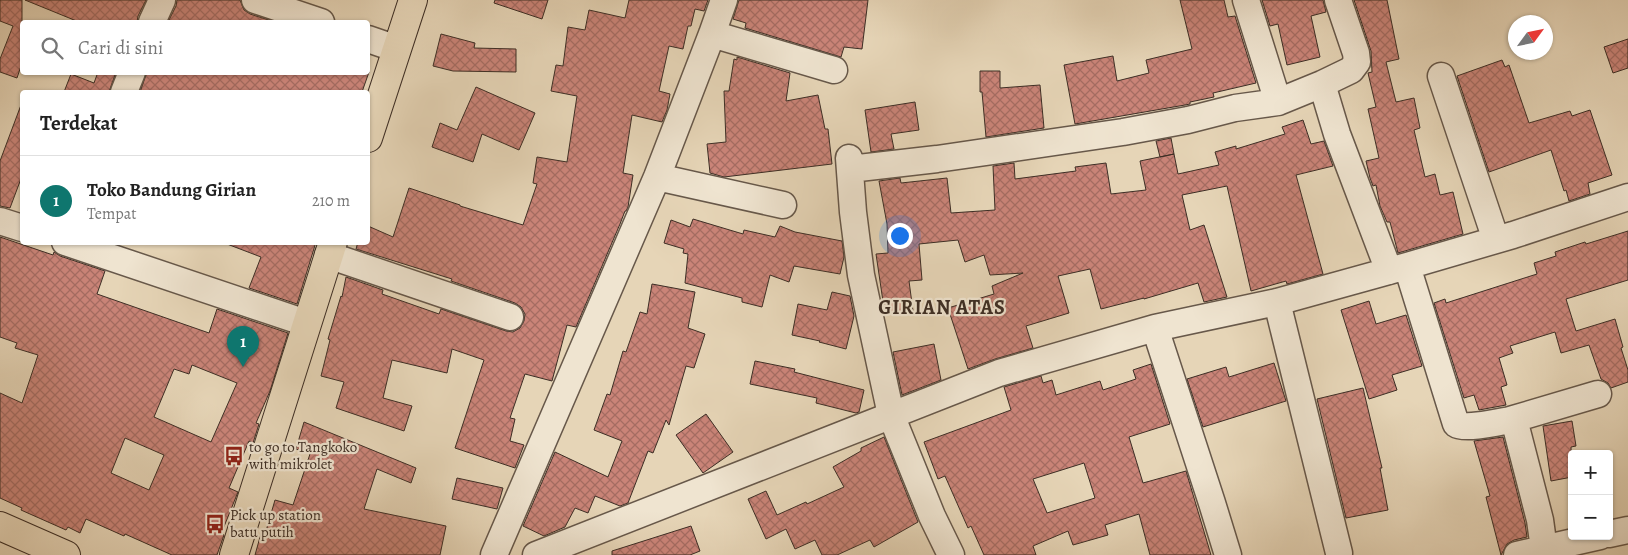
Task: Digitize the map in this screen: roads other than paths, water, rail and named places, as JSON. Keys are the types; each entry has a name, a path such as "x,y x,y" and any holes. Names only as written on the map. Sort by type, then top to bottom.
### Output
{"highway":[{"path":"370,132 413,0"},
{"path":"234,555 330,249"},
{"path":"0,526 65,555"}],"street":[{"path":"153,20 162,0"},
{"path":"255,0 315,20"},
{"path":"494,555 657,177 724,0"},
{"path":"1246,0 1278,102"},
{"path":"951,555 932,516 891,416 861,275 853,212 850,163 937,159 1123,132 1188,120 1235,108 1278,102 1351,70 1357,62 1351,36 1338,0"},
{"path":"712,34 834,70"},
{"path":"370,40 397,49"},
{"path":"125,90 131,75"},
{"path":"1441,76 1496,240"},
{"path":"1322,84 1337,134 1398,268 1456,424 1464,427 1510,420 1598,394"},
{"path":"657,177 783,205"},
{"path":"536,555 999,373 1155,328 1277,302 1496,240 1628,198"},
{"path":"0,221 20,227"},
{"path":"74,245 306,323"},
{"path":"330,249 510,317"},
{"path":"1277,302 1339,553"},
{"path":"1155,328 1228,555"},
{"path":"1510,420 1516,427 1540,520 1544,549"},
{"path":"1613,533 1628,530"},
{"path":"1517,555 1583,540"}],"place":[{"name":"Toko Bandung Girian","path":"243,367"},
{"name":"to go to Tangkoko with mikrolet","path":"234,456"},
{"name":"Pick up station batu putih","path":"215,524"}],"district":[{"name":"GIRIAN ATAS","path":"942,307"}]}
